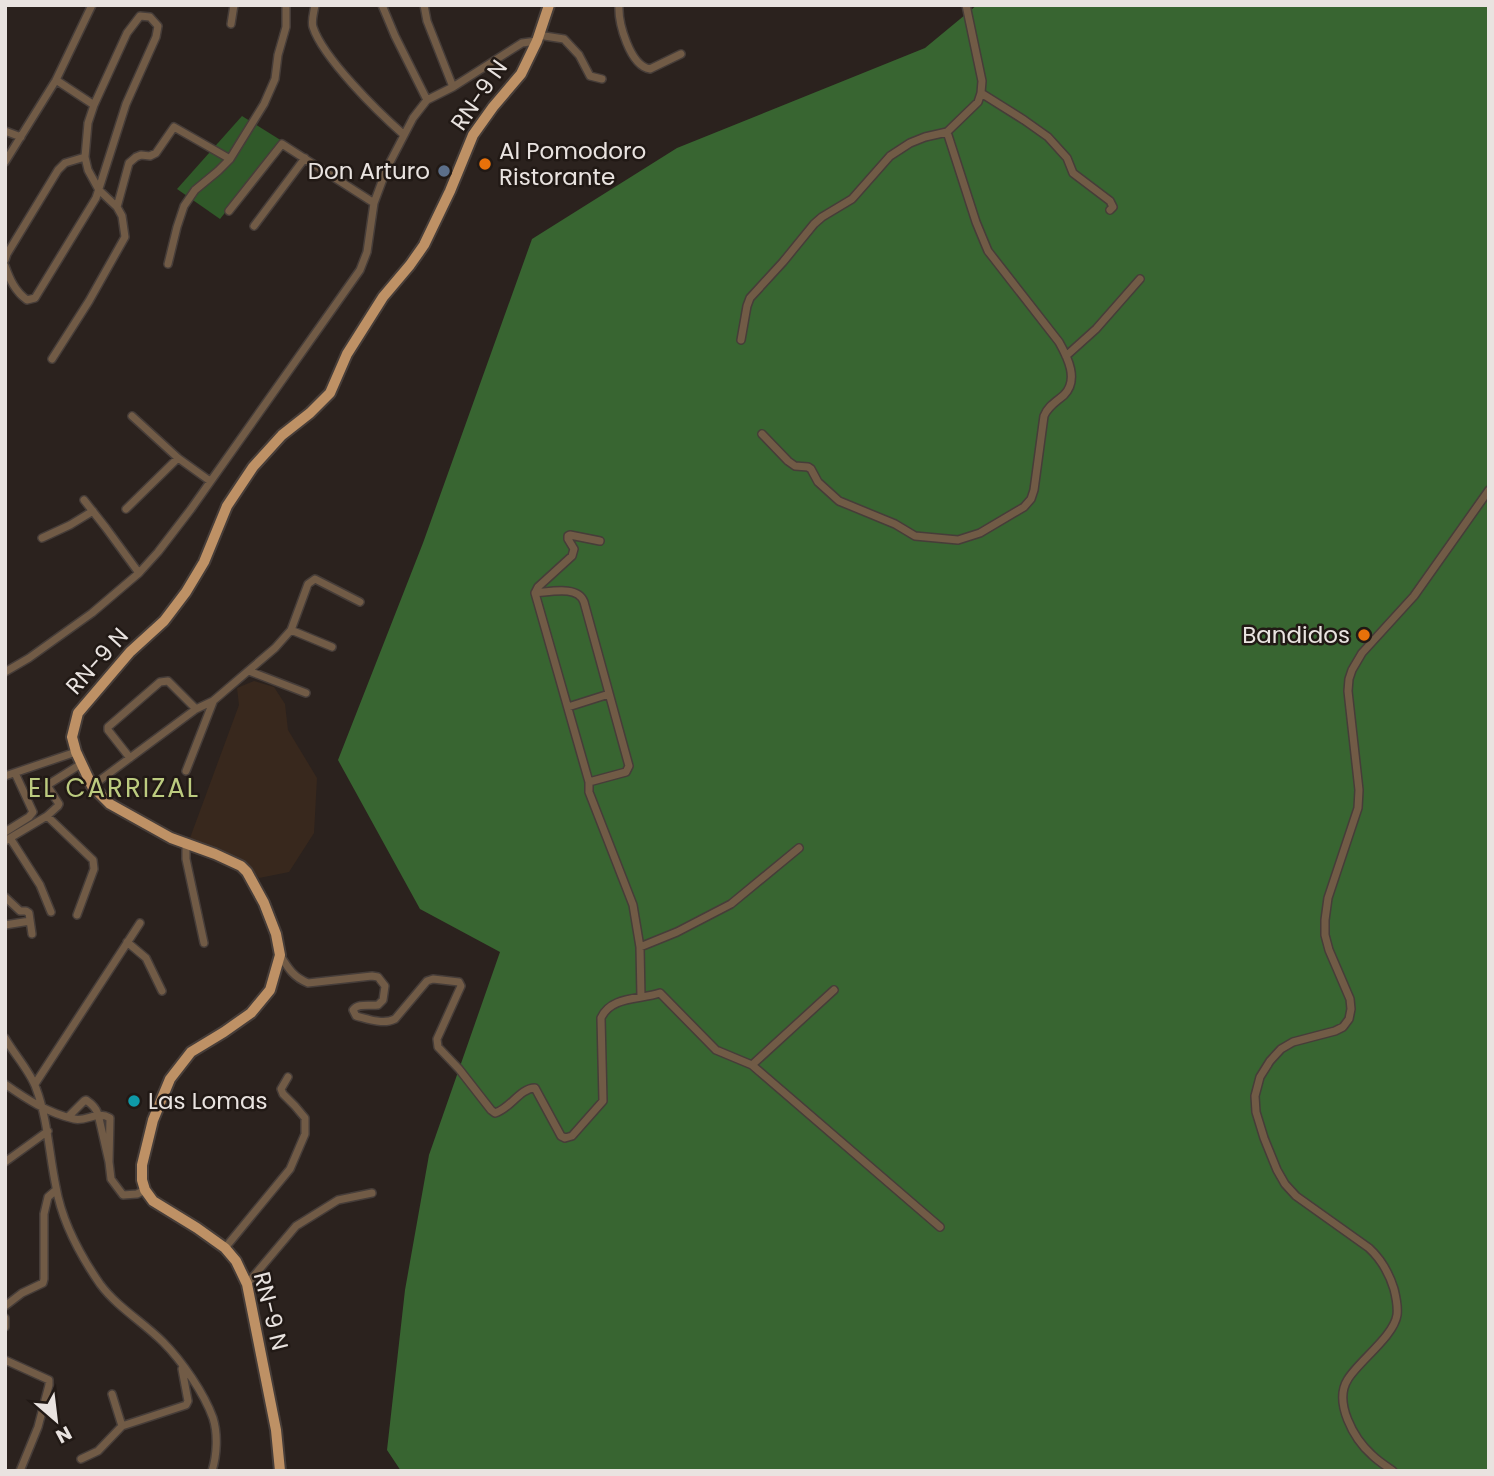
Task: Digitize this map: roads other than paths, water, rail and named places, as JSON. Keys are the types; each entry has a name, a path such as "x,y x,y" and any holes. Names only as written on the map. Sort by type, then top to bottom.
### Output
{"main road":[{"name":"RN-9 N","path":"280,955 276,934 264,903 241,866 171,838 110,804 92,786 72,737 78,713 130,652 164,621 186,592 204,562 227,506 253,467 282,435 330,393 347,354 383,297 424,244 473,135 521,74 549,5"},
{"path":"145,1190 142,1166 153,1121 170,1079 191,1052 251,1013 270,990 280,955"},
{"name":"RN-9 N","path":"145,1190 153,1201 225,1248 236,1261 247,1284 276,1430 281,1471"}],"street":[{"path":"5,162 56,80 92,5"},
{"path":"231,24 234,5"},
{"path":"168,264 184,205 195,190 219,172 230,159 274,83 286,27 286,5"},
{"path":"315,5 312,25 329,55 384,117 404,134"},
{"path":"382,5 427,100"},
{"path":"424,5 427,21 453,87"},
{"path":"619,5 622,33 645,69 681,54"},
{"path":"741,341 750,298 814,224 852,199 890,156 925,136 947,132 975,105 981,93 982,81 966,5"},
{"path":"5,266 19,294 27,300 34,298 96,198 99,190 126,104 156,37 158,26 150,17 140,16 127,33 88,123 85,157 88,170 99,190 117,207 122,216 125,237 89,302 51,359"},
{"path":"5,672 75,626 139,573 158,552 359,270 367,252 374,203 387,168 413,118 427,100 453,87 522,43 537,38 564,39 579,55 590,76 602,79"},
{"path":"56,80 94,104"},
{"path":"981,93 1056,144 1067,158 1073,173 1111,201 1113,207 1110,211"},
{"path":"117,207 129,163 136,157 156,153 174,127 230,159"},
{"path":"5,131 20,136"},
{"path":"762,434 795,466 811,469 818,482 839,500 895,523 915,536 958,540 980,533 1024,507 1031,499 1044,416 1047,409 1067,391 1072,372 1059,342 988,251 979,232 947,132"},
{"path":"229,211 281,144 374,203"},
{"path":"5,260 58,170 65,163 85,157"},
{"path":"254,226 305,158"},
{"path":"1066,356 1096,329 1140,279"},
{"path":"132,416 210,481"},
{"path":"126,509 178,457"},
{"path":"1393,1471 1370,1453 1358,1438 1346,1418 1343,1403 1343,1391 1348,1379 1379,1344 1397,1317 1390,1277 1378,1256 1369,1248 1296,1196 1285,1184 1264,1138 1256,1112 1255,1096 1260,1077 1281,1049 1293,1042 1343,1027 1349,1019 1350,999 1329,950 1325,920 1328,898 1358,808 1359,790 1348,691 1352,670 1368,646 1414,596 1489,490"},
{"path":"83,500 139,573"},
{"path":"43,538 93,511"},
{"path":"600,541 568,536 573,549 572,556 538,587 535,593 589,782 589,792 633,905 640,947 641,997"},
{"path":"92,786 196,709 213,701 275,648 291,631 310,581 315,579 360,602"},
{"path":"535,593 572,592 582,596 629,770 589,782"},
{"path":"291,631 332,647"},
{"path":"249,671 306,693"},
{"path":"130,758 108,727 160,682 168,681 196,709"},
{"path":"568,707 609,694"},
{"path":"186,771 213,701"},
{"path":"5,776 76,752"},
{"path":"7,837 47,816 59,804 48,787 49,784 81,764"},
{"path":"7,837 33,812 15,773"},
{"path":"47,816 93,860 94,869 78,915"},
{"path":"7,837 40,884 51,912"},
{"path":"186,843 186,859 204,943"},
{"path":"640,947 677,932 731,904 799,848"},
{"path":"5,897 20,911 29,913 32,934"},
{"path":"5,925 30,921"},
{"path":"35,1084 140,923"},
{"path":"127,942 146,958 162,991"},
{"path":"280,955 292,974 308,983 378,977 385,986 383,1000 378,1005 360,1005 353,1010 356,1016 384,1022 395,1019 427,981 433,979 459,982 461,986 437,1039 438,1047 495,1113 502,1111 528,1088 535,1088 561,1136 565,1138 572,1136 603,1101 601,1018 605,1009 614,1003 660,993 716,1050 752,1065 940,1227"},
{"path":"752,1065 834,990"},
{"path":"5,1038 35,1084 48,1131 56,1190 70,1232 84,1260 103,1287 163,1342 195,1385 214,1420 216,1453 212,1471"},
{"path":"225,1248 290,1170 305,1134 305,1118 281,1089 288,1077"},
{"path":"5,1084 42,1107 75,1120 98,1114"},
{"path":"68,1117 86,1100 96,1108 111,1179 123,1195 137,1194 145,1190"},
{"path":"5,1162 48,1131"},
{"path":"5,1306 22,1293 43,1283 44,1214 48,1197 56,1190"},
{"path":"247,1284 296,1226 338,1200 372,1193"},
{"path":"5,1318 5,1327"},
{"path":"5,1360 49,1380 38,1427 20,1471"},
{"path":"80,1459 98,1451 122,1426 186,1405 188,1402 181,1363"},
{"path":"112,1394 122,1426"}],"place":[{"name":"Al Pomodoro Ristorante","path":"485,164"},
{"name":"Don Arturo","path":"444,171"},
{"name":"Bandidos","path":"1364,635"},
{"name":"Las Lomas","path":"134,1101"}],"district":[{"name":"EL CARRIZAL","path":"114,788"}]}
